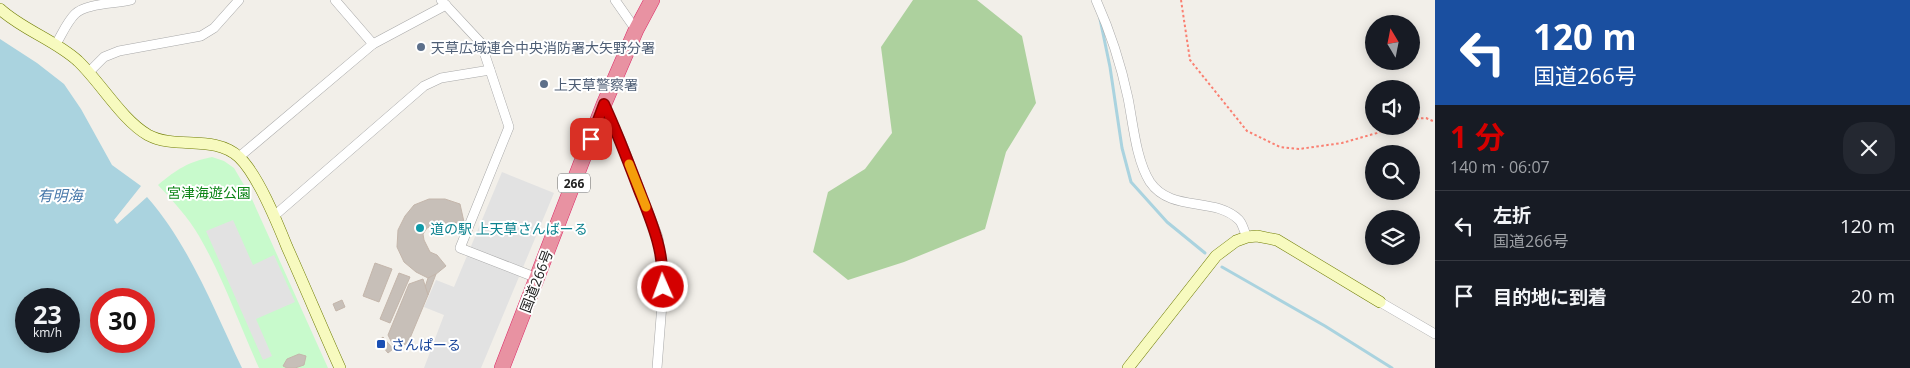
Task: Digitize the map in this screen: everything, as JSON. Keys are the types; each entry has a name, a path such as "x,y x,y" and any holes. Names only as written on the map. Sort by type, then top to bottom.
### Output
{"highway":[{"name":"国道266号","path":"502,368 604,104 636,30 652,0"}],"street":[{"path":"56,44 76,13 84,8 132,0"},
{"path":"89,72 104,57 119,51 201,36 210,32 239,0"},
{"path":"335,0 374,44"},
{"path":"615,0 636,30"},
{"path":"1096,0 1107,22 1128,96 1136,145 1149,181 1158,192 1172,200 1220,209 1230,213 1240,221 1246,237"},
{"path":"239,157 374,44 444,2 481,43 509,127 460,248 536,278"},
{"path":"0,9 10,18 56,44 89,72 132,123 150,136 164,140 213,144 227,149 239,157 250,172 274,216 340,368"},
{"path":"274,216 424,86 441,78 490,70"},
{"path":"604,104 621,141 658,237 663,269 662,314 656,368"},
{"path":"1128,368 1216,256 1236,241 1246,237 1257,236 1277,240 1435,334"}],"path":[{"path":"1181,0 1190,60 1247,131 1280,147 1299,149 1342,143 1370,135"},
{"path":"1420,118 1426,118 1435,122"}],"green space":[{"path":"913,0 977,0 1022,36 1036,103 1006,152 985,229 904,262 848,280 813,252 828,192 865,169 892,133 881,47"},
{"name":"宮津海遊公園","path":"212,157 224,161 234,168 251,197 328,368 259,368 208,252 190,222 158,185 183,167"}],"shaded area":[{"path":"502,172 554,193 481,368 424,368 444,315 424,307 436,280 454,287"},
{"path":"233,220 253,265 274,255 295,302 256,319 272,356 263,360 206,231"}],"water":[{"name":"有明海","path":"0,39 37,63 64,84 81,109 112,165 141,186 114,220 117,224 147,197 189,257 242,368 0,368"}],"building":[{"path":"429,199 445,199 460,204 464,222 448,224 443,222 441,226 433,225 427,228 423,234 430,252 437,255 446,266 430,279 416,272 404,262 397,247 398,230 405,216 414,205"},
{"path":"375,263 392,269 379,302 363,296"},
{"path":"399,273 410,277 390,323 380,319"},
{"path":"436,274 428,295 425,287 428,278"},
{"path":"423,279 428,295 408,343 395,349 388,335 409,284"},
{"path":"342,300 345,307 336,311 333,304"},
{"path":"383,337 393,349 388,353 378,341"},
{"path":"299,354 306,356 304,365 295,368 283,366 287,359"}],"waterway":[{"path":"1100,19 1110,67 1122,148 1131,182 1167,222 1205,253"},
{"path":"1222,267 1325,326 1392,368"}],"slow traffic":[{"path":"629,164 646,207"}],"place":[{"name":"天草広域連合中央消防署大矢野分署","path":"421,47"},
{"name":"上天草警察署","path":"544,84"},
{"name":"道の駅 上天草さんばーる","path":"420,228"},
{"name":"さんぱーる","path":"381,344"}],"route":[{"path":"591,139 604,104 621,141 658,237 663,269 663,287"}]}
